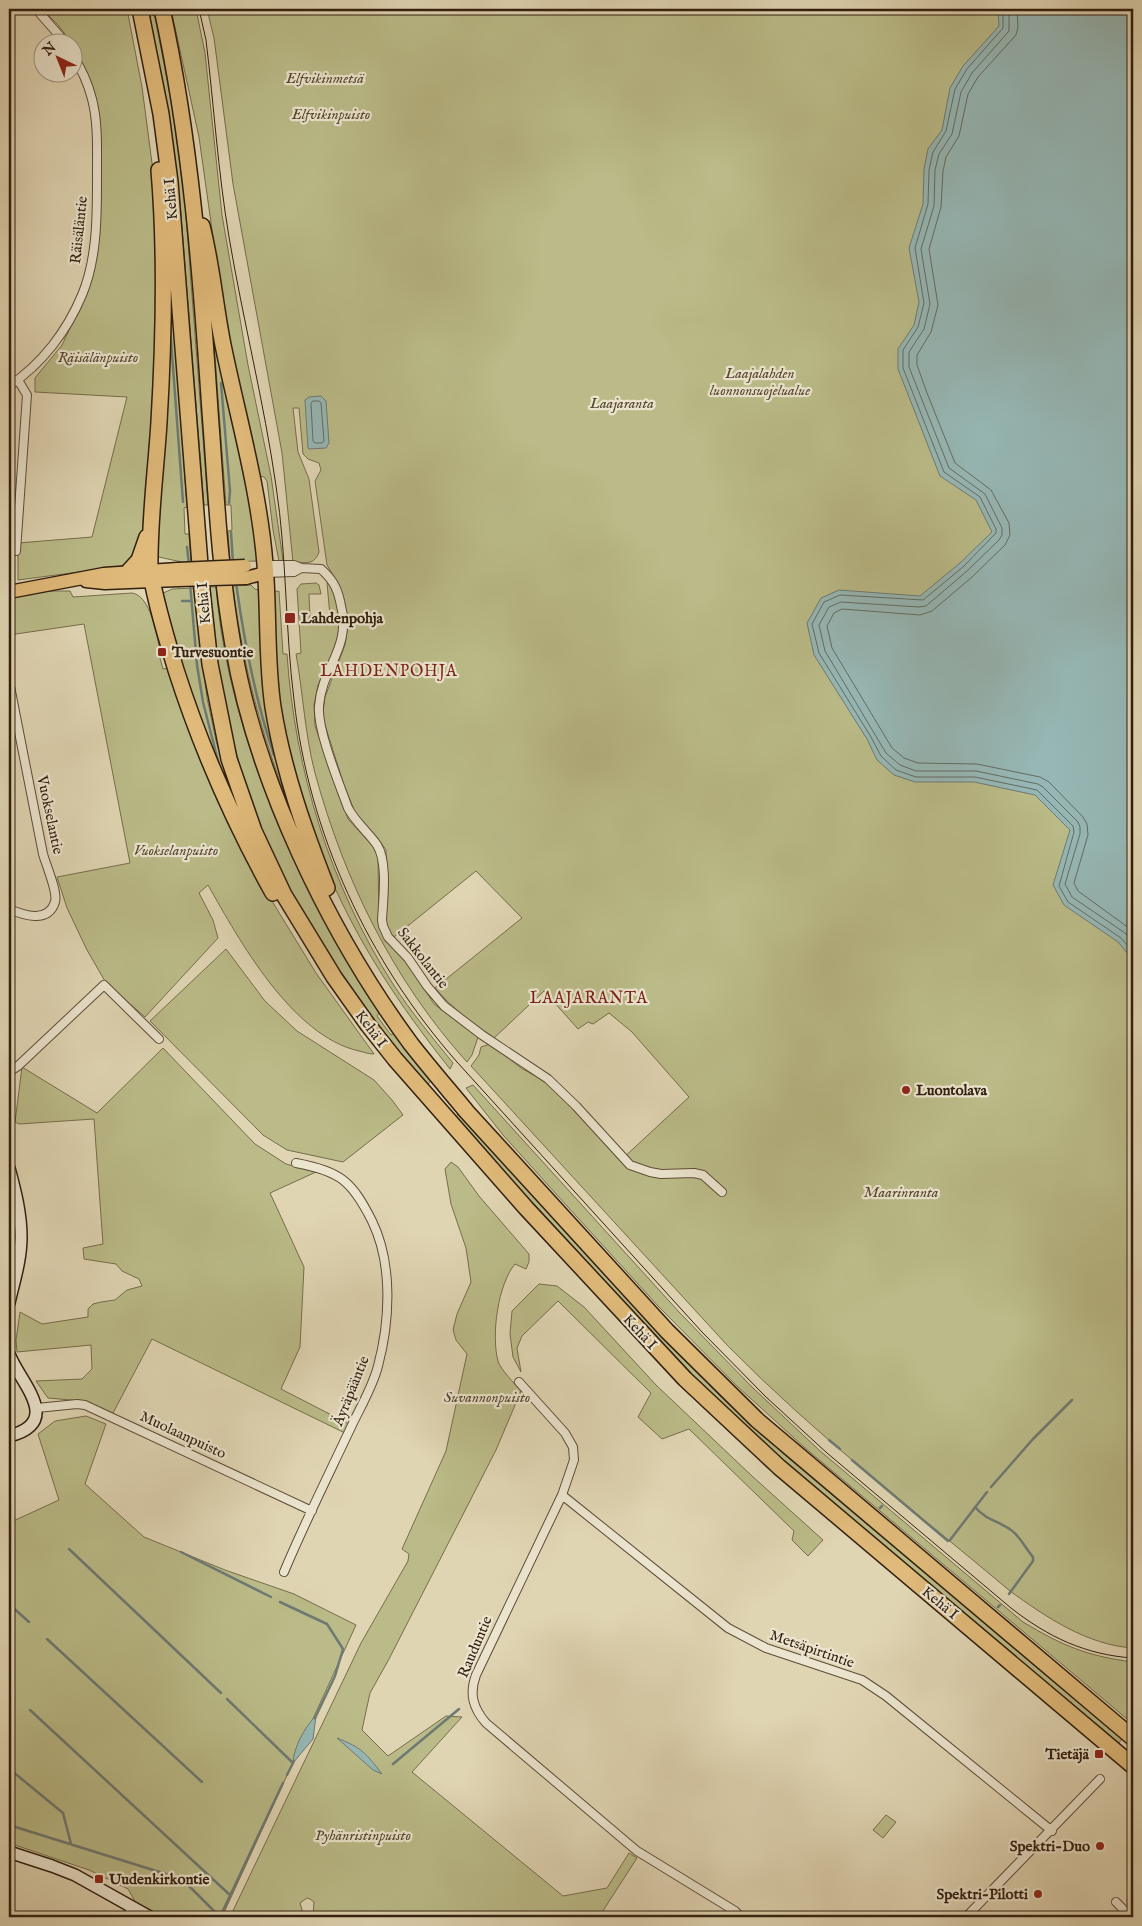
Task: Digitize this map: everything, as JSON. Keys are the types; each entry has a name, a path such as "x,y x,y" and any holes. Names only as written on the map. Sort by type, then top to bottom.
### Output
{"highway":[{"name":"Kehä I","path":"140,9 160,114 171,192 202,590 210,664 229,759 254,831 284,895 314,947 368,1025 421,1090 659,1353 742,1435 1133,1766"},
{"name":"Kehä I","path":"162,9 173,62 191,178 224,589 233,646 245,703 255,738 282,813 318,891 341,934 390,1013 437,1076 667,1331 751,1414 830,1483 1133,1738"},
{"path":"160,114 158,159 162,219 163,285 161,389 152,521 151,576 154,593 183,692 221,790 256,863 277,900 314,947"},
{"path":"191,178 207,245 218,322 252,474 265,569 273,706 279,740 298,812 327,888 341,934"},
{"path":"129,571 139,560 152,521"}],"main road":[{"path":"76,580 105,583 151,576 245,572 265,569"},
{"path":"9,592 129,571 151,576"},
{"path":"9,584 24,581 53,583"}],"street":[{"path":"36,9 57,32"},
{"name":"Räisäläntie","path":"9,386 44,355 64,329 82,296 93,250 97,217 97,134 93,100 82,72"},
{"path":"16,551 27,395 18,380"},
{"name":"Sakkolantie","path":"265,569 294,572 301,568 321,570 335,584 344,613 344,622 341,646 322,691 319,706 319,722 348,808 355,821 376,844 382,854 382,920 388,936 408,958 427,986 444,1006 482,1035 548,1079 576,1106 630,1165 661,1174 694,1173 703,1176 722,1192"},
{"name":"Vuokselantie","path":"9,681 45,862 56,895 55,903 48,911 39,916 27,917 9,909"},
{"path":"9,1072 18,1066 104,986 159,1039"},
{"name":"Äyräpääntie","path":"284,1572 378,1367 387,1320 386,1276 375,1227 352,1188 343,1178 316,1167 296,1163"},
{"path":"9,1168 18,1203 21,1237 18,1266 9,1303"},
{"path":"9,1354 33,1397 37,1408 29,1427 20,1433 9,1436"},
{"name":"Rauduntie","path":"520,1382 565,1433 573,1447 574,1460 562,1494 507,1606 476,1676 472,1689 475,1707 486,1722 637,1851 735,1911 741,1917"},
{"name":"Muolaanpuisto","path":"37,1408 77,1404 96,1409 312,1510"},
{"name":"Metsäpirtintie","path":"562,1494 728,1628 766,1648 862,1680 886,1696 1052,1831"},
{"path":"966,1917 1052,1831 1100,1779"},
{"path":"9,1852 60,1869 129,1912 150,1917"},
{"path":"1116,1902 1131,1917"}],"green space":[{"name":"Räisälänpuisto","path":"42,9 127,9 142,87 155,186 158,229 156,382 149,446 144,531 141,547 127,564 117,567 18,580 18,543 92,537 127,397 35,392 35,378 62,345 87,293 93,269 99,223 100,123 92,86 82,64 82,32 63,32"},
{"path":"171,9 196,9 205,53 222,215 248,365 271,476 283,560 279,561 267,481 264,477 260,476 254,460 219,298 213,237 199,137"},
{"name":"Laajalahden luonnonsuojelualue","path":"207,9 1133,9 1133,1648 1116,1646 1083,1636 1053,1620 1024,1601 830,1441 760,1378 727,1345 471,1066 479,1055 481,1047 490,1044 521,1068 546,1082 585,1120 620,1161 689,1097 632,1032 609,1013 593,1024 588,1022 578,1029 544,991 494,1038 448,1002 435,988 522,918 476,871 394,937 386,927 386,850 355,812 344,785 324,722 325,697 345,645 348,625 339,585 327,565 315,481 321,470 319,463 308,459 303,454 299,408 293,408 298,452 309,479 319,552 312,561 306,563 293,562 282,453 233,184 214,38"},
{"path":"153,15 155,17 173,111 185,203 208,505 204,505 180,203 168,111 150,17"},
{"path":"170,277 187,507 184,508 185,534 189,534 191,564 154,556"},
{"path":"213,330 241,441 259,559 256,561 230,562 228,531 232,530 231,505 226,505"},
{"path":"316,583 319,585 321,594 309,594 310,618 330,616 327,583 330,583 334,589 341,623 337,646 318,685 314,705 315,726 348,819 376,850 378,859 379,926 383,934 409,965 434,1004 478,1037 472,1055 467,1062 440,1030 394,963 356,890 327,813 315,773 306,729 296,654 301,653 297,589 301,584"},
{"path":"251,585 255,589 262,591 293,807 290,808 270,753 254,699 237,616 233,586"},
{"path":"210,587 216,587 223,643 235,699 272,809 322,915 350,965 380,1012 377,1016 391,1035 394,1033 431,1081 427,1085 373,1018 324,947 301,910 263,833 233,742 218,665"},
{"path":"194,588 207,698 216,741 236,807 219,778 159,595 172,589"},
{"name":"Vuokselanpuisto","path":"37,591 70,591 73,597 132,593 144,601 152,617 163,669 168,668 267,893 316,973 374,1054 359,1051 335,1042 311,1026 290,1006 252,958 208,885 199,893 213,920 218,938 145,1017 106,983 87,950 67,908 57,877 130,863 84,624 9,635 9,594"},
{"path":"279,591 283,654 287,654 291,698 298,741 307,784 319,826 351,907 371,946 407,1005 453,1063 450,1069 413,1021 379,970 349,918 319,850 291,760 281,711 275,660 271,592"},
{"path":"226,949 265,1001 297,1031 374,1080 403,1115 343,1162 287,1150 263,1135 150,1021"},
{"path":"163,1048 255,1144 286,1164 316,1172 270,1193 304,1267 300,1347 281,1389 349,1424 345,1433 152,1339 113,1413 82,1401 48,1398 36,1381 82,1379 92,1369 91,1345 17,1352 16,1340 20,1312 42,1324 88,1317 88,1309 93,1304 115,1300 127,1290 142,1286 139,1279 122,1271 116,1264 84,1259 83,1248 103,1244 94,1119 19,1124 15,1122 22,1067 97,1113"},
{"path":"473,1085 679,1312 753,1388 819,1450 1023,1622 1051,1638 1076,1649 1102,1657 1133,1662 1133,1724 804,1447 738,1387 659,1307 503,1135 466,1088"},
{"path":"459,1113 590,1258 721,1397 787,1457 1122,1739 1119,1743 783,1461 690,1374 455,1117"},
{"name":"Pyhänristinpuisto","path":"451,1162 458,1167 479,1196 529,1254 529,1262 526,1269 515,1264 504,1284 500,1297 495,1338 499,1364 521,1391 496,1450 370,1693 362,1730 388,1756 446,1716 462,1717 412,1772 563,1896 607,1888 629,1853 637,1858 599,1917 313,1917 314,1902 307,1898 300,1903 304,1917 284,1913 281,1917 230,1917 361,1643 408,1561 409,1554 402,1549 446,1451 467,1354 456,1340 453,1330 457,1314 471,1282 466,1248 451,1204 445,1169"},
{"path":"539,1284 557,1286 584,1307 656,1385 823,1540 808,1556 792,1540 794,1531 689,1429 662,1439 638,1417 651,1393 558,1301 522,1336 517,1348 521,1372 513,1357 510,1334 512,1311"},
{"path":"86,1416 106,1424 85,1484 144,1537 225,1570 294,1594 356,1625 222,1917 164,1917 136,1903 128,1889 89,1870 9,1843 9,1704 12,1696 9,1694 9,1523 59,1500 38,1434 55,1421"},
{"path":"886,1815 896,1822 883,1838 873,1830"}],"water":[{"path":"998,9 1133,9 1133,960 1118,942 1064,905 1053,885 1070,830 1035,795 974,782 915,782 894,775 877,760 867,739 814,655 807,623 821,598 839,590 920,596 960,563 992,532 976,500 940,476 898,369 898,349 914,325 919,302 909,248 923,204 924,169 928,149 942,130 950,88 963,66 999,26"},
{"path":"321,396 326,401 329,443 326,448 309,449 305,400 309,397"},
{"path":"316,1716 313,1739 293,1763 300,1738"},
{"path":"337,1738 362,1752 382,1774 373,1770"}],"waterway":[{"path":"170,327 183,502"},
{"path":"221,383 230,491"},
{"path":"229,503 230,491"},
{"path":"231,532 233,563"},
{"path":"187,547 189,565"},
{"path":"190,583 197,665 203,702 219,765"},
{"path":"236,583 251,670 261,713 274,755"},
{"path":"182,601 191,601"},
{"path":"991,1487 1033,1439 1072,1400"},
{"path":"829,1440 840,1449"},
{"path":"852,1460 948,1541 987,1492"},
{"path":"975,1507 988,1518 1014,1533 1033,1557 1033,1561 1009,1594"},
{"path":"69,1549 221,1693"},
{"path":"181,1552 271,1597"},
{"path":"280,1602 327,1624 343,1649 335,1676 315,1718"},
{"path":"9,1604 29,1622"},
{"path":"47,1639 202,1782"},
{"path":"227,1699 293,1763"},
{"path":"393,1764 459,1709"},
{"path":"30,1710 230,1895"},
{"path":"287,1775 294,1761"},
{"path":"12,1771 63,1813 71,1844"},
{"path":"220,1917 283,1783"},
{"path":"9,1825 182,1879 220,1917"}],"tram line":[{"path":"199,9 206,40 225,213 266,423 280,513 291,673 302,750 313,799 329,847 348,893 370,938 396,982 425,1023 457,1062 702,1332 766,1397 827,1453 1011,1608 1039,1628 1084,1649 1133,1658"}],"place":[{"name":"Lahdenpohja","path":"290,618"},
{"name":"Turvesuontie","path":"162,652"},
{"name":"Luontolava","path":"906,1090"},
{"name":"Tietäjä","path":"1099,1754"},
{"name":"Spektri-Duo","path":"1100,1846"},
{"name":"Uudenkirkontie","path":"99,1879"},
{"name":"Spektri-Pilotti","path":"1038,1894"}],"district":[{"name":"LAHDENPOHJA","path":"389,672"},
{"name":"LAAJARANTA","path":"589,999"}],"park label":[{"name":"Elfvikinmetsä","path":"325,78"},
{"name":"Elfvikinpuisto","path":"331,114"},
{"name":"Laajaranta","path":"622,403"},
{"name":"Maarinranta","path":"901,1192"},
{"name":"Suvannonpuisto","path":"487,1397"}]}
